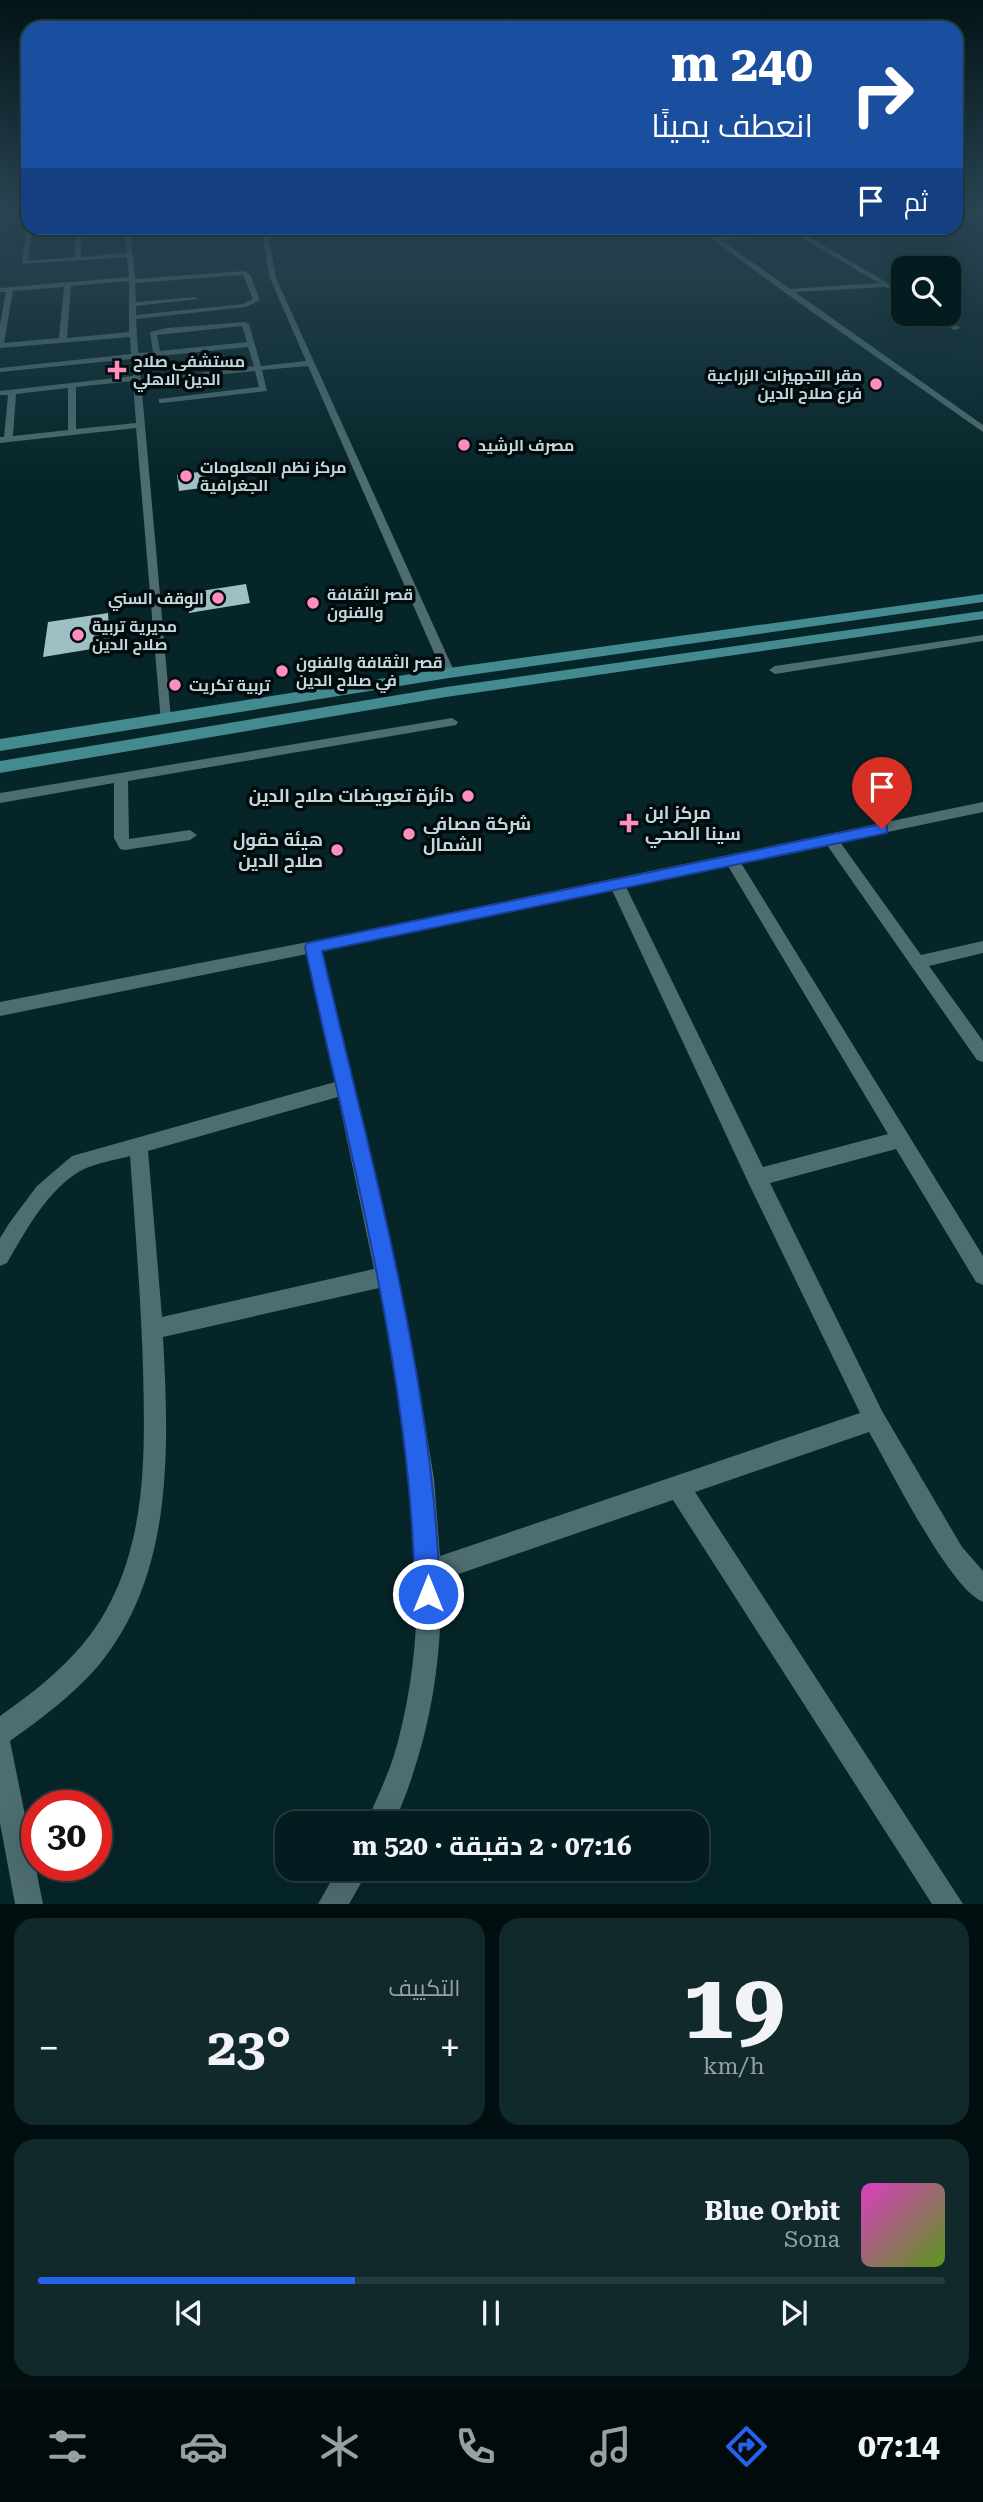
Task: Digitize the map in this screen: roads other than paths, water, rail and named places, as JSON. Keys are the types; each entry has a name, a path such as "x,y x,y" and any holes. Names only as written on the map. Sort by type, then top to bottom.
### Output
{"main road":[{"path":"973,608 446,692 1,769 1,745 449,673 973,608"},
{"path":"973,608 983,632"}],"street":[{"path":"8,302 0,345 133,334"},
{"path":"63,340 66,302"},
{"path":"158,302 132,304 132,317 165,719"},
{"path":"132,317 244,306 255,302"},
{"path":"284,302 449,673"},
{"path":"801,302 983,429"},
{"path":"157,354 153,334 167,330 246,324 264,389 162,401"},
{"path":"0,370 251,344"},
{"path":"163,378 311,362"},
{"path":"0,393 136,378"},
{"path":"72,385 72,433"},
{"path":"12,392 5,413 4,440 140,425"},
{"path":"775,670 983,638"},
{"path":"0,798 452,722"},
{"path":"121,778 121,838 125,845 190,835"},
{"path":"0,1009 313,947 983,807"},
{"path":"831,840 983,1055"},
{"path":"732,860 983,1275"},
{"path":"617,884 874,1419 954,1555 983,1590"},
{"path":"313,947 386,1276 417,1436 428,1572 427,1636 417,1715 399,1781 386,1811"},
{"path":"916,963 983,947"},
{"path":"0,1256 30,1209 59,1175 79,1162 344,1087"},
{"path":"756,1178 901,1139"},
{"path":"0,1732 41,1702 100,1643 131,1582 150,1521 155,1490 156,1449 153,1329 138,1144"},
{"path":"153,1329 386,1276"},
{"path":"428,1572 874,1419"},
{"path":"678,1487 949,1903"},
{"path":"0,1750 29,1903"},
{"path":"332,1903 347,1881"}],"place":[{"name":"مستشفى صلاح الدين الاهلي","path":"117,370"},
{"name":"مقر التجهيزات الزراعية فرع صلاح الدين","path":"876,384"},
{"name":"مصرف الرشيد","path":"464,445"},
{"name":"مركز نظم المعلومات الجغرافية","path":"186,476"},
{"name":"الوقف السني","path":"218,598"},
{"name":"قصر الثقافة والفنون","path":"313,603"},
{"name":"مديرية تربية صلاح الدين","path":"78,635"},
{"name":"قصر الثقافة والفنون في صلاح الدين","path":"282,671"},
{"name":"تربية تكريت","path":"175,685"},
{"name":"دائرة تعويضات صلاح الدين","path":"468,796"},
{"name":"مركز ابن سينا الصحي","path":"629,823"},
{"name":"شركة مصافي الشمال","path":"409,834"},
{"name":"هيئة حقول صلاح الدين","path":"337,850"}]}
